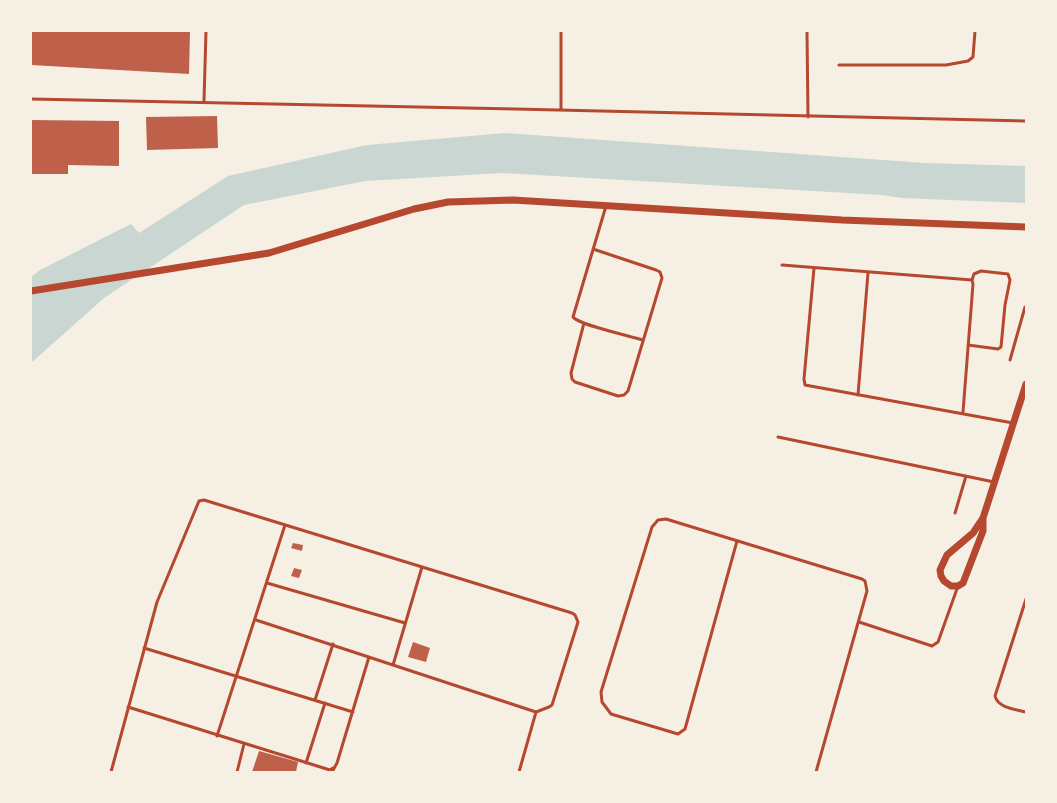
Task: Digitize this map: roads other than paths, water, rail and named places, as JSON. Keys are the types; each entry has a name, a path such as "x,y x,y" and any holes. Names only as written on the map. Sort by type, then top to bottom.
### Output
{"street":[{"path":"31,291 282,249 433,204 513,200 842,220 1026,228"},
{"path":"983,518 983,532 964,582 958,586 951,586 944,581 940,570 947,555 972,535 983,518 1026,384"}],"lane":[{"path":"204,101 206,31"},
{"path":"561,31 561,110"},
{"path":"839,65 946,65 968,61 973,56 975,31"},
{"path":"807,32 808,117"},
{"path":"31,99 204,101 1026,121"},
{"path":"606,206 572,314 575,320 643,340"},
{"path":"584,323 571,373 572,380 618,396 624,395 628,391 662,278 656,270 593,250"},
{"path":"782,265 972,280"},
{"path":"814,268 804,382 808,386 963,412 1013,423"},
{"path":"963,412 972,280 974,274 981,271 1004,272 1008,274 1010,278 1001,347 998,349 968,345"},
{"path":"858,394 868,273"},
{"path":"1010,360 1024,307"},
{"path":"778,437 994,482"},
{"path":"955,513 966,476"},
{"path":"111,772 157,602 198,502 204,500 572,613 578,622 552,704 550,707 536,712 256,620"},
{"path":"737,541 685,729 678,734 611,714 602,702 601,692 654,523 658,520 666,519 862,579 865,581 867,591 816,772"},
{"path":"218,736 285,525"},
{"path":"393,665 422,567"},
{"path":"267,583 405,622"},
{"path":"858,622 932,646 938,642 958,586"},
{"path":"1026,599 995,696 996,701 1000,704 1026,712"},
{"path":"315,700 332,644"},
{"path":"144,648 353,712"},
{"path":"128,707 332,770 338,763 369,657"},
{"path":"306,762 325,703"},
{"path":"519,772 536,712"},
{"path":"237,772 244,744"}]}
